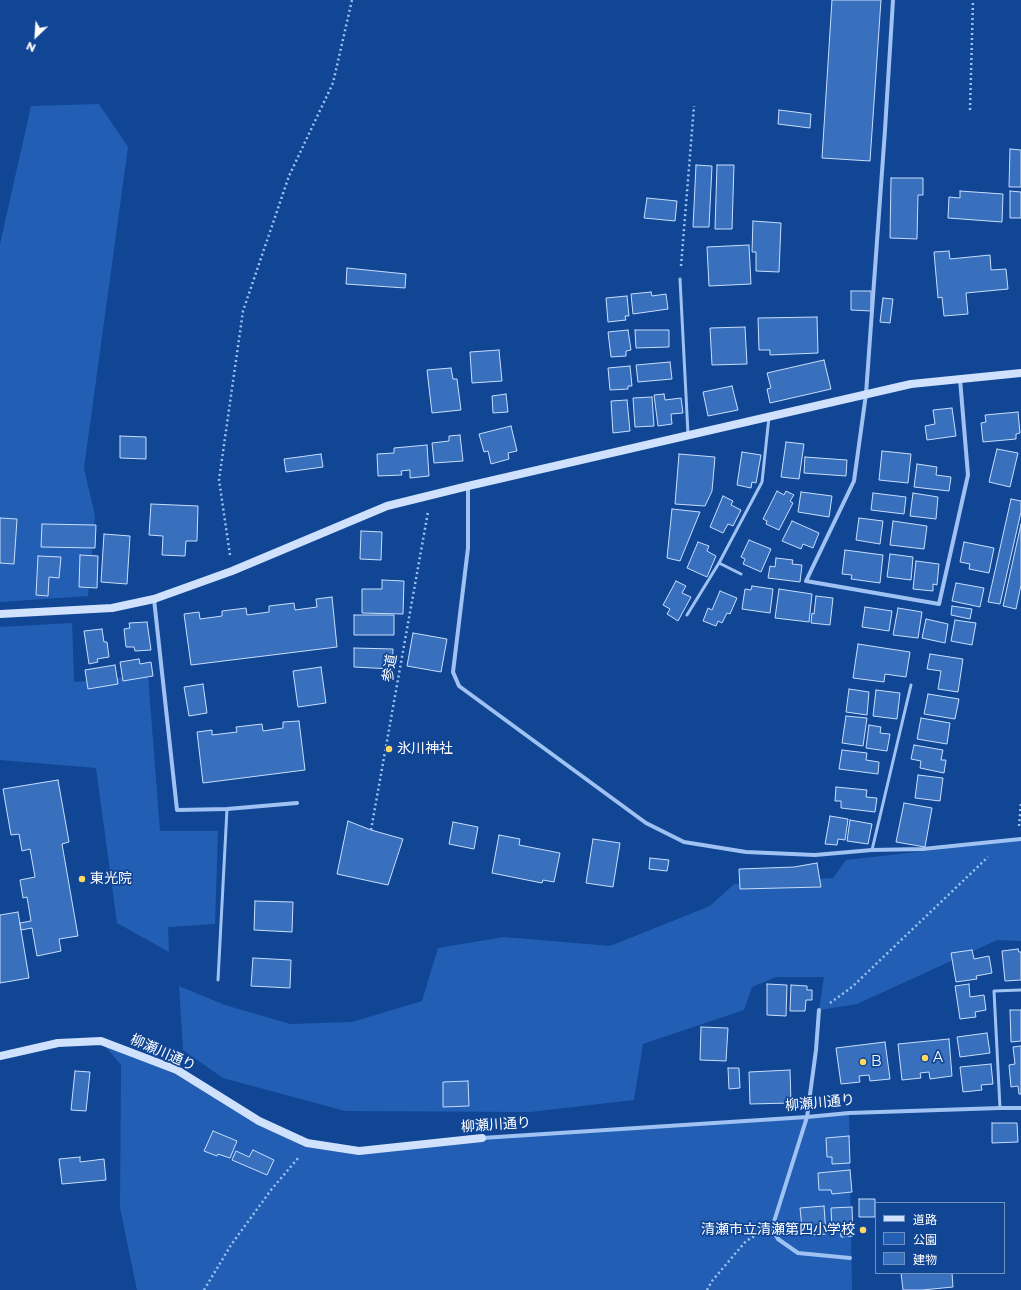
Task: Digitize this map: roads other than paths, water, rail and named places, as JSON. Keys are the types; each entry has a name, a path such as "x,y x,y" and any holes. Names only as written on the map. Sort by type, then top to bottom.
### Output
{"street":[{"path":"893,0 886,130 866,394 854,481 806,581 940,604 968,475 960,379"},
{"path":"0,614 112,608 154,599 232,571 387,506 911,384 1021,374"},
{"path":"468,486 468,548 452,672 459,686 646,823 684,842 746,852 815,855 872,850 923,849 1020,839"},
{"path":"154,599 177,810 227,809 297,803"},
{"path":"820,1010 807,1117 772,1228 778,1239 798,1253 850,1258"},
{"name":"柳瀬川通り","path":"0,1056 58,1043 101,1041 177,1070 260,1121 307,1143 359,1151 482,1138 849,1113 1021,1108"}],"lane":[{"path":"680,278 688,436"},
{"path":"687,616 719,564 762,482 769,418"},
{"path":"719,564 741,574"},
{"path":"872,850 911,685"},
{"path":"218,980 227,809"},
{"path":"1000,1108 994,991 1021,990"}],"place":[{"name":"氷川神社","path":"389,749"},
{"name":"東光院","path":"82,879"},
{"name":"A","path":"925,1058"},
{"name":"B","path":"863,1062"},
{"name":"清瀬市立清瀬第四小学校","path":"863,1230"}]}
